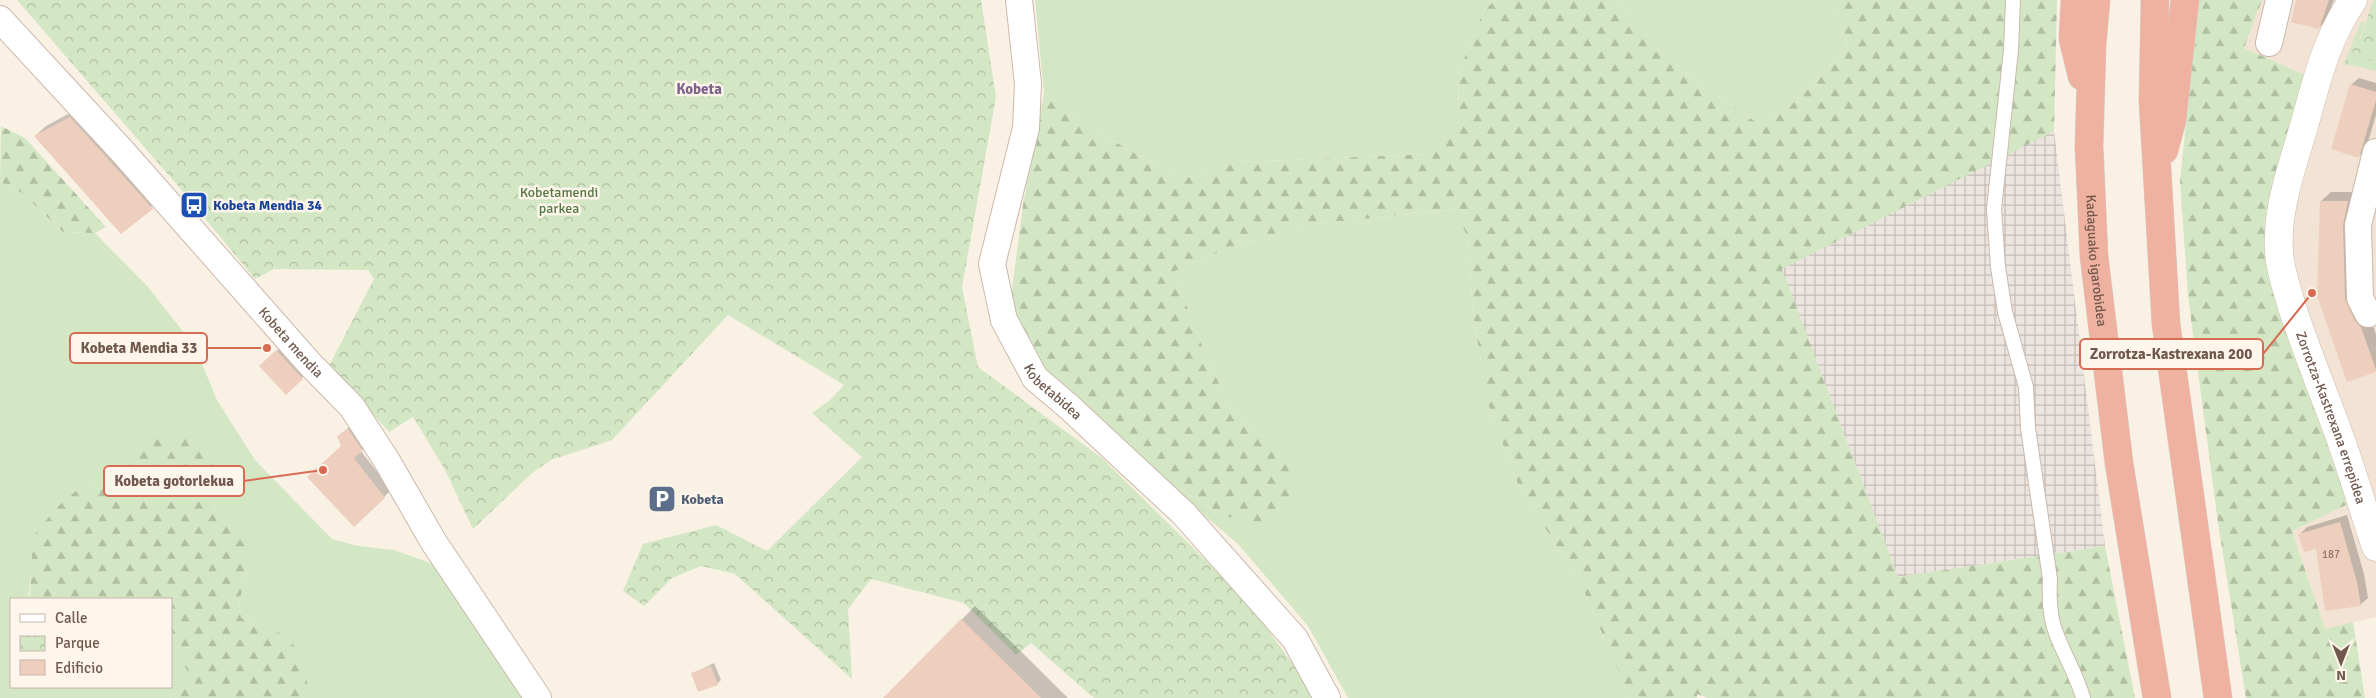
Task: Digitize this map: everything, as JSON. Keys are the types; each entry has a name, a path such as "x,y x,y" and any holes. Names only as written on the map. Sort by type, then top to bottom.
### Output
{"highway":[{"path":"2074,0 2073,39 2090,112"},
{"name":"Kadaguako igarobidea","path":"2096,0 2090,112 2089,175 2094,256 2118,463 2157,698"},
{"path":"2155,0 2153,101 2166,324 2218,698"},
{"path":"2156,178 2172,120 2185,0"}],"street":[{"name":"Kobetabidea","path":"1019,0 1028,84 1026,128 992,264 1004,320 1035,378 1068,406 1184,514 1295,639 1327,698"},
{"path":"2269,43 2279,0"},
{"name":"Zorrotza-Kastrexana errepidea","path":"2353,0 2342,16 2327,50 2311,99 2279,224 2279,253 2283,277 2297,324 2338,432 2376,547"},
{"name":"Kobeta mendia","path":"0,19 122,150 309,363 352,407 387,461 433,542 538,698"},
{"path":"2368,314 2360,298 2358,225 2366,186 2376,152"}],"lane":[{"path":"2013,0 2011,50 1994,209 1998,267 2005,312 2026,387 2028,428 2050,579 2049,604 2055,632 2078,679 2083,698"}],"shaded area":[{"path":"2262,0 2376,0 2376,617 2325,629 2292,531 2348,504 2298,363 2266,258 2268,202 2308,76 2244,48"},
{"path":"2054,131 2105,546 1898,577 1781,269"}],"green space":[{"name":"Kobetamendi parkea","path":"17,0 981,0 996,97 962,287 978,367 1102,458 1248,602 1317,698 1094,698 1031,643 1016,655 964,603 871,579 848,609 852,679 735,574 701,566 672,578 644,606 623,591 643,544 716,525 767,551 862,457 812,413 830,400 844,385 728,315 612,440 551,460 532,473 473,529 445,470 413,417 389,432 329,366 374,279 368,270 274,269 255,279 178,186"},
{"path":"1035,0 1495,0 1483,12 1458,74 1459,120 1432,154 1238,162 1183,179 1097,132 1044,93"},
{"path":"1495,0 1616,0 1660,51 1707,89 1759,124 1798,100 1848,48 1833,0 2057,0 2054,131 1782,269 1898,577 2105,546 2135,698 1708,698 1697,694 1697,698 1630,698 1584,591 1518,484 1488,404 1473,314 1468,239 1456,209 1298,226 1203,258 1175,271 1195,330 1229,406 1288,460 1291,503 1272,527 1225,516 1160,478 1030,354 1010,304 1023,205 1044,93 1097,132 1183,179 1238,162 1432,154 1459,120 1458,74 1483,12"},
{"path":"1616,0 1833,0 1848,48 1798,100 1759,124 1707,89 1660,51"},
{"path":"2199,0 2262,0 2244,48 2308,76 2268,202 2266,258 2298,363 2348,504 2292,531 2325,629 2353,622 2365,698 2246,698 2218,523 2188,296 2180,180"},
{"path":"2373,0 2376,0 2376,62 2357,57 2347,66 2343,64 2351,57 2356,40 2360,40"},
{"path":"2361,22 2365,22 2359,40 2356,40 2351,57 2345,61"},
{"path":"2357,57 2376,62 2376,71 2347,64"},
{"path":"1,126 25,138 106,227 95,233 63,232 22,193 0,182"},
{"path":"0,182 22,193 63,232 95,233 148,287 195,347 217,400 255,460 332,539 358,546 394,550 436,565 526,698 309,698 266,623 241,618 239,601 248,572 226,517 215,512 212,486 219,468 128,461 112,480 82,486 32,568 28,598 10,598 10,688 172,688 172,646 194,648 197,686 176,691 170,698 0,698"},
{"path":"1457,209 1468,239 1473,314 1488,404 1518,484 1584,591 1630,698 1348,698 1308,626 1238,544 1160,478 1225,516 1288,460 1229,406 1195,330 1175,271 1203,258 1298,226"},
{"path":"179,435 208,446 219,468 212,486 215,512 226,517 249,544 248,572 239,601 241,618 266,623 304,655 309,698 170,698 176,691 197,686 185,667 193,648 172,646 172,598 28,598 33,537 57,507 82,486 112,480 143,438"}],"building":[{"path":"2296,0 2329,0 2319,29 2291,22"},
{"path":"2350,84 2376,92 2376,100 2359,158 2331,149"},
{"path":"70,117 153,209 121,234 34,136"},
{"path":"2320,201 2348,201 2343,225 2345,299 2355,321 2361,327 2376,370 2376,372 2347,382 2317,296"},
{"path":"276,350 303,379 286,395 259,366"},
{"path":"348,429 363,451 354,458 385,498 354,527 307,477 341,446 337,436"},
{"path":"2340,522 2357,582 2361,606 2325,611 2316,549 2304,552 2298,534"},
{"path":"961,619 1041,698 883,698"},
{"path":"711,666 718,685 698,692 691,673"}],"place":[{"name":"Kobeta Mendia 34","path":"194,205"},
{"name":"Zorrotza-Kastrexana 200","path":"2312,293"},
{"name":"Kobeta Mendia 33","path":"267,348"},
{"name":"Kobeta gotorlekua","path":"323,470"},
{"name":"Kobeta","path":"662,499"}],"district":[{"name":"Kobeta","path":"699,89"}]}
